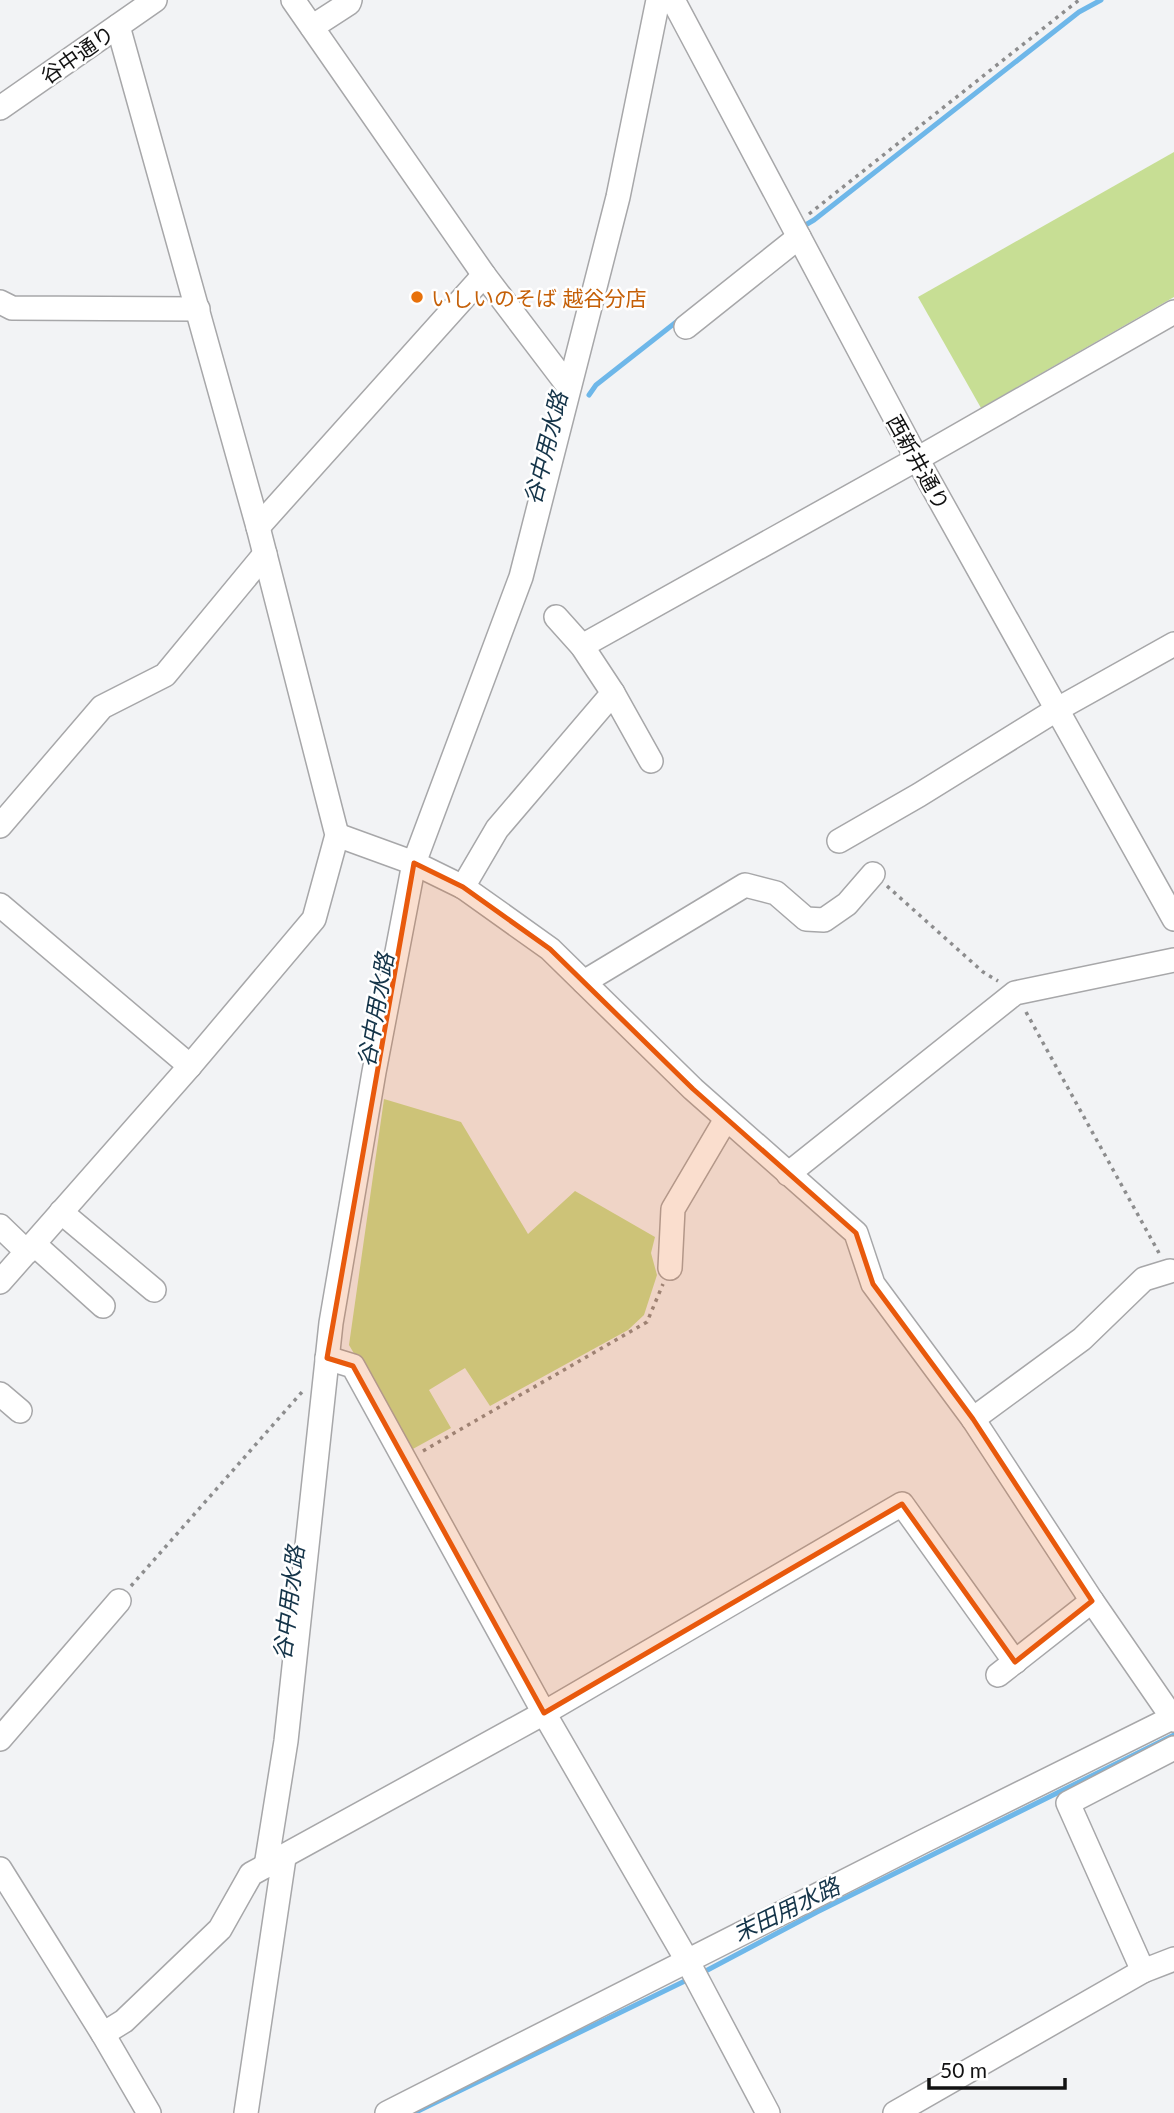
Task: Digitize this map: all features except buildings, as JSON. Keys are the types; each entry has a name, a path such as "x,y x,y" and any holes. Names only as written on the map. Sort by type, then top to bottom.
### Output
{"street":[{"name":"谷中通り","path":"0,108 155,0"},
{"path":"293,0 484,275 569,387"},
{"path":"312,27 350,0"},
{"path":"246,2113 331,1323 374,1072 414,863 521,577 618,197 658,0"},
{"name":"西新井通り","path":"673,0 917,459 1174,919"},
{"path":"0,1282 190,1066 314,919 337,835 258,527 118,26"},
{"path":"686,327 796,232"},
{"path":"258,527 484,275"},
{"path":"0,302 12,308 198,309"},
{"path":"582,646 1174,312"},
{"path":"0,826 102,707 165,675 265,554"},
{"path":"556,617 582,646 613,693 650,761"},
{"path":"839,841 1056,710 1174,644"},
{"path":"463,887 497,829 613,693"},
{"path":"337,835 414,863 463,887 550,949 726,1119 856,1233 873,1284 973,1419 1173,1719 922,1842 387,2113"},
{"path":"584,982 745,885 776,893 806,919 824,920 847,904 873,874"},
{"path":"0,905 190,1066"},
{"path":"788,1174 1015,993 1174,960"},
{"path":"670,1268 673,1209 726,1119"},
{"path":"61,1212 154,1290"},
{"path":"0,1226 103,1306"},
{"path":"973,1419 1082,1339 1143,1279 1170,1271"},
{"path":"327,1358 353,1366 544,1713 688,1962 768,2113"},
{"path":"0,1394 20,1411"},
{"path":"103,2034 124,2021 220,1929 251,1874 544,1713 902,1504 1007,1668 1092,1601"},
{"path":"0,1739 118,1601"},
{"path":"1143,1971 1068,1803 1174,1748"},
{"path":"0,1868 149,2113"},
{"path":"895,2113 1143,1971 1174,1958"}],"path":[{"path":"796,232 1079,0"},
{"path":"873,874 983,972 1015,993 1170,1271"},
{"path":"406,1461 647,1322 670,1268"},
{"path":"118,1601 306,1388"}],"highlighted area":[{"path":"414,863 463,887 550,949 693,1089 856,1233 873,1284 973,1419 1092,1601 1015,1662 902,1504 544,1713 353,1366 327,1358"}],"green space":[{"path":"1174,152 1174,297 981,408 918,297"},
{"path":"384,1099 461,1122 528,1234 575,1191 655,1237 651,1253 657,1275 644,1315 628,1330 490,1406 465,1368 429,1390 451,1428 411,1450 349,1345"}],"waterway":[{"path":"802,227 1079,12 1101,0"},
{"path":"589,395 596,385 680,319"},
{"name":"末田用水路","path":"700,1974 817,1912 1174,1735"},
{"name":"末田用水路","path":"414,2113 691,1978"}],"place":[{"name":"いしいのそば 越谷分店","path":"417,297"}],"water label":[{"name":"谷中用水路","path":"545,448"},
{"name":"谷中用水路","path":"375,1010"},
{"name":"谷中用水路","path":"288,1603"}]}
